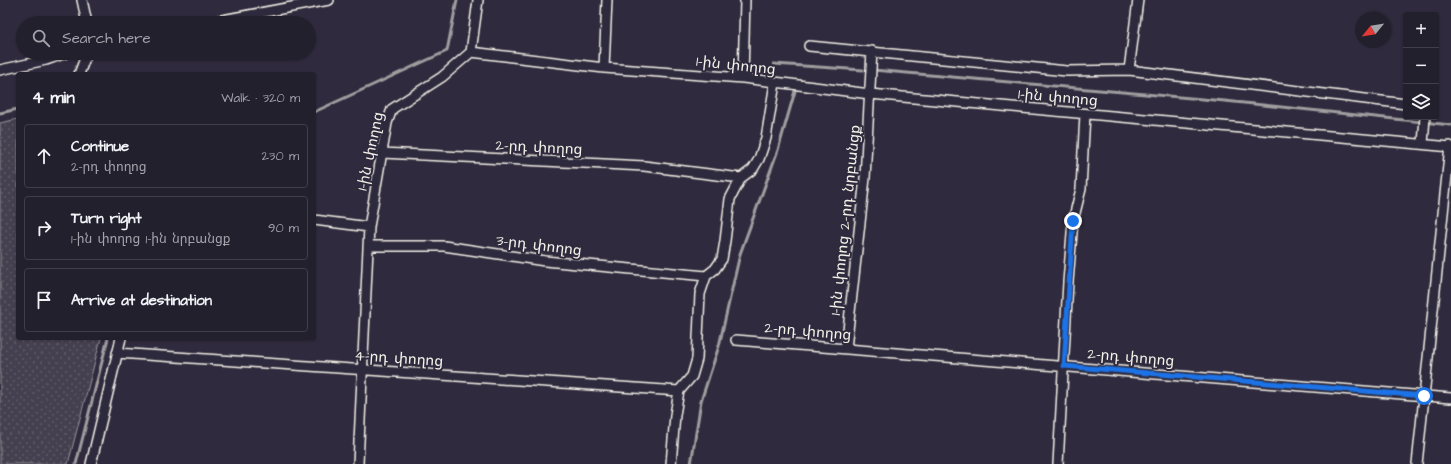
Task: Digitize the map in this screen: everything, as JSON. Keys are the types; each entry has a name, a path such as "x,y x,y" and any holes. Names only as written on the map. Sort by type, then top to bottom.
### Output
{"street":[{"path":"82,0 85,16"},
{"path":"243,16 328,0"},
{"path":"471,52 478,0"},
{"path":"604,68 607,0"},
{"path":"743,78 745,0"},
{"path":"1129,70 1138,0"},
{"name":"1-ին փողոց","path":"809,46 1067,71 1129,70 1403,104"},
{"name":"1-ին փողոց","path":"358,464 369,227 388,123 392,109 442,77 471,52 604,68 743,78 775,83 801,84 870,94 1450,146"},
{"name":"1-ին փողոց 2-րդ նրբանցք","path":"846,348 865,178 872,52"},
{"path":"0,70 46,60"},
{"path":"80,72 85,60"},
{"path":"671,464 675,415 679,391 692,376 697,358 700,294 706,276 715,269 722,259 730,199 741,178 753,169 759,159 766,138 775,83"},
{"path":"1058,464 1073,221 1081,189 1085,114"},
{"path":"1423,144 1425,120"},
{"path":"1417,464 1450,146"},
{"name":"2-րդ փողոց","path":"382,153 644,166 741,178"},
{"path":"316,220 369,227"},
{"name":"3-րդ փողոց","path":"369,246 444,246 544,262 706,276"},
{"path":"91,464 120,340"},
{"name":"2-րդ փողոց","path":"736,340 1451,398"},
{"name":"4-րդ փողոց","path":"117,353 679,391"}],"shaded area":[{"path":"16,119 16,340 100,340 68,464 0,464 0,123"}],"waterway":[{"path":"316,111 447,51 457,0"},
{"path":"774,64 863,70"},
{"path":"873,70 1225,101 1451,125"},
{"path":"691,464 701,401 719,346 740,254 778,150 795,91"},
{"path":"0,113 16,109"},
{"path":"76,464 107,340"}],"route":[{"path":"1073,221 1068,282 1064,366 1424,396"}]}
